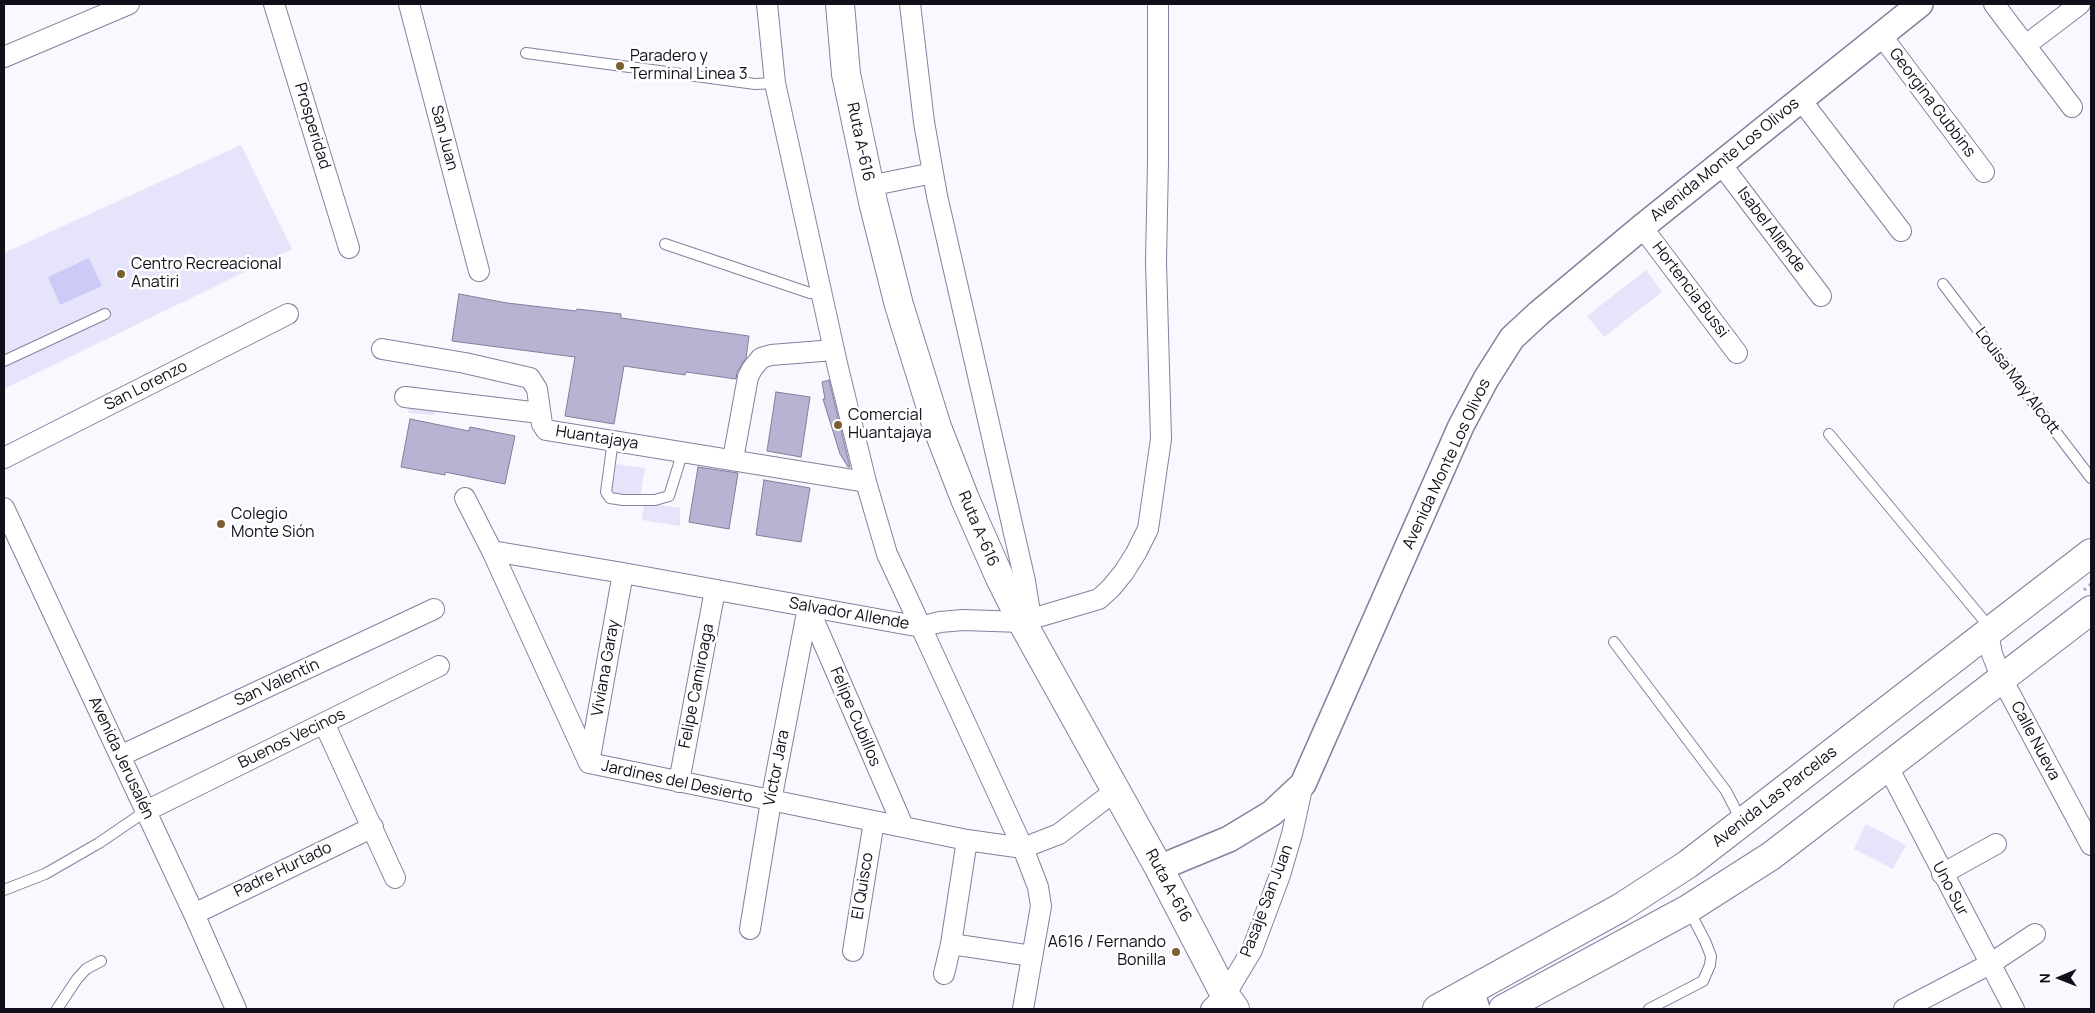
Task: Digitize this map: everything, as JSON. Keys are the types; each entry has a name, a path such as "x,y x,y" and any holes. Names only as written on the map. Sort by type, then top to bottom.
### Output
{"main road":[{"name":"Ruta A-616","path":"840,4 846,74 869,186 899,305 937,427 965,499 1000,578 1026,620 1115,791 1159,868 1224,1004"},
{"name":"Avenida Las Parcelas","path":"1437,1009 1474,999 1688,864 2091,553"},
{"path":"1503,1009 1688,909 1771,856 2091,610"}],"street":[{"path":"4,57 129,4"},
{"name":"Prosperidad","path":"274,4 349,248"},
{"name":"San Juan","path":"409,4 479,271"},
{"path":"767,4 775,83 834,350 866,482 887,554 921,627 940,622 963,620 1026,620 1099,599 1124,572 1148,529 1161,439 1156,262 1158,4"},
{"path":"910,4 924,122 933,173 1024,581 1026,620"},
{"name":"Avenida Monte Los Olivos","path":"1159,868 1228,839 1272,813 1303,784 1461,426 1504,348 1526,324 1642,227 1920,4"},
{"path":"1994,4 2072,107"},
{"path":"2026,45 2080,4"},
{"name":"Georgina Gubbins","path":"1881,34 1984,172"},
{"path":"1801,100 1901,231"},
{"name":"Isabel Allende","path":"1721,164 1821,296"},
{"path":"869,186 933,173"},
{"name":"Hortencia Bussi","path":"1642,227 1738,353"},
{"name":"San Lorenzo","path":"4,458 288,314"},
{"name":"Huantajaya","path":"382,349 465,362 530,378 537,389 542,424 546,430 866,482"},
{"path":"733,459 748,377 761,358 772,355 834,350"},
{"path":"405,397 540,413"},
{"name":"Jardines del Desierto","path":"464,498 492,551 589,763 874,822 903,826 967,840 1023,848"},
{"name":"Avenida Jerusalén","path":"6,518 146,811 236,1009"},
{"name":"Salvador Allende","path":"492,551 921,627 1023,848 1040,896 1041,906 1023,1009"},
{"name":"Viviana Garay","path":"589,763 623,573"},
{"name":"Felipe Camiroaga","path":"679,782 715,590"},
{"name":"Víctor Jara","path":"750,929 771,801 808,607"},
{"name":"Felipe Cubillos","path":"808,607 903,826"},
{"name":"San Valentín","path":"120,756 434,609"},
{"name":"Calle Nueva","path":"1990,631 1992,654 2002,679 2091,845"},
{"name":"Buenos Vecinos","path":"146,811 439,666"},
{"path":"324,723 395,878"},
{"name":"Uno Sur","path":"1888,767 1942,874 2014,1009"},
{"name":"Pasaje San Juan","path":"1224,1004 1252,950 1280,875 1292,834 1303,784"},
{"path":"1023,848 1059,834 1115,791"},
{"name":"El Quisco","path":"852,951 874,822"},
{"name":"Padre Hurtado","path":"194,914 373,827"},
{"path":"944,974 951,944 967,840"},
{"path":"1942,874 1996,844"},
{"path":"1904,1009 1990,964 2035,934"},
{"path":"951,944 1032,956"}],"lane":[{"path":"526,52 755,84 775,83"},
{"path":"665,244 801,290 822,294"},
{"name":"Louisa May Alcott","path":"1942,284 2091,478"},
{"path":"4,361 105,314"},
{"path":"1829,434 1990,631"},
{"path":"613,440 606,492 610,498 655,500 670,496 683,451"},
{"path":"1614,642 1726,792 1743,823"},
{"path":"4,890 45,874 99,843 146,811"},
{"path":"1649,1009 1703,981 1710,965 1711,956 1706,941 1688,909"},
{"path":"57,1009 86,969 101,961"}],"shaded area":[{"name":"Centro Recreacional Anatiri","path":"241,145 292,249 4,389 4,253"},
{"path":"1646,270 1662,292 1604,337 1587,316"},
{"path":"412,385 439,393 434,415 408,413"},
{"path":"616,464 645,468 640,497 611,494"},
{"path":"644,503 680,508 680,526 642,520"},
{"path":"1866,824 1906,845 1893,869 1854,849"}],"water":[{"path":"89,258 102,286 60,305 48,277"}],"building":[{"path":"459,294 507,303 621,314 621,318 749,336 746,358 737,372 736,379 686,372 685,375 624,366 614,424 565,416 575,357 452,341"},
{"path":"829,380 850,467 848,467 840,454 823,399 825,399 822,382"},
{"path":"776,392 810,397 801,457 767,451"},
{"path":"410,419 469,431 470,427 515,436 505,484 445,472 445,475 401,467"},
{"path":"698,467 738,473 729,529 689,522"},
{"path":"764,480 810,488 801,542 756,535"}],"place":[{"name":"Paradero y Terminal Linea 3","path":"620,66"},
{"name":"Centro Recreacional Anatiri","path":"121,274"},
{"name":"Comercial Huantajaya","path":"838,425"},
{"name":"Colegio Monte Sión","path":"221,524"},
{"name":"A616 / Fernando Bonilla","path":"1176,952"}]}
